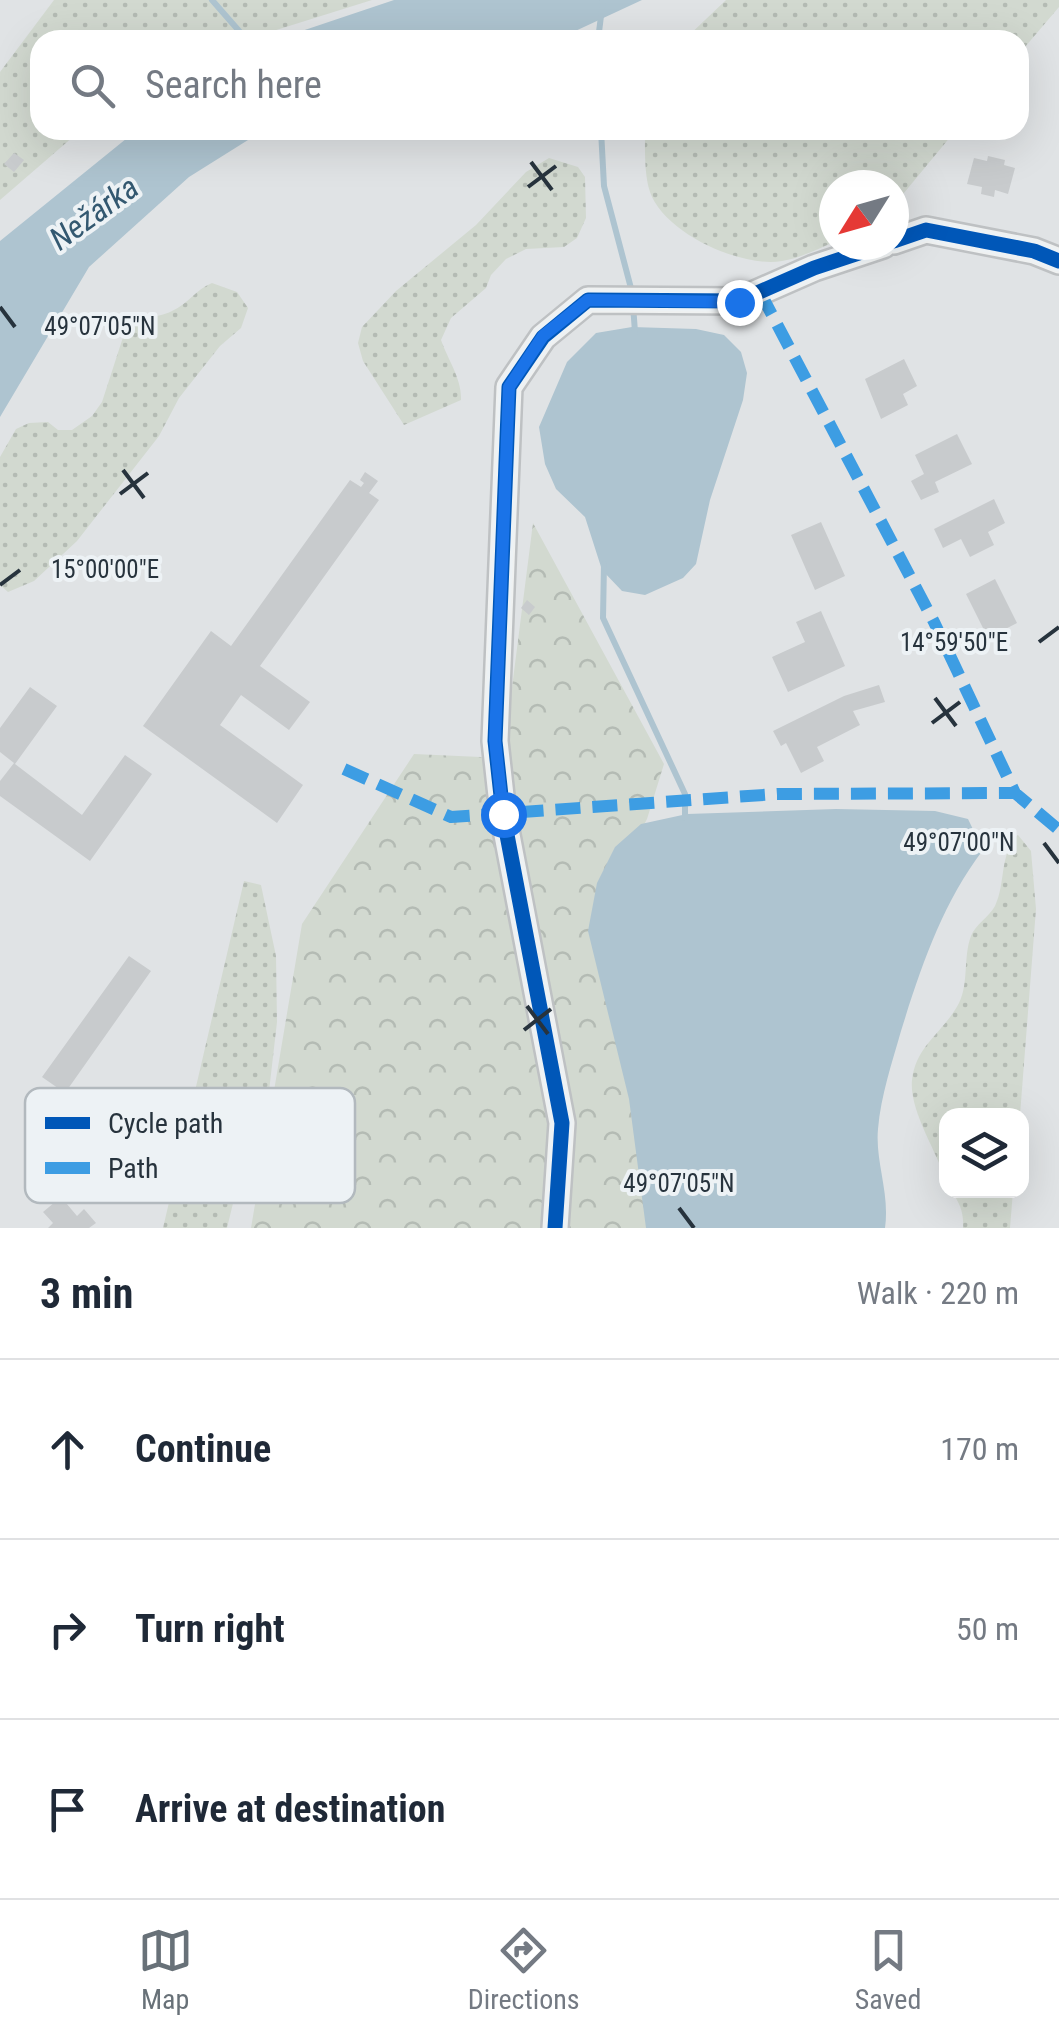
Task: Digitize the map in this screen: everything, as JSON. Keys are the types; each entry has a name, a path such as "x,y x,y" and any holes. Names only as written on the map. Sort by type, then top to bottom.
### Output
{"street":[{"path":"909,236 926,230 1034,250 1059,261"},
{"path":"555,1228 562,1123 503,814 495,740 509,387 543,336 588,300 739,302 838,260"}],"green space":[{"path":"54,0 372,0 276,30 32,30"},
{"path":"726,0 1059,0 1059,7 1029,42 1029,30 694,30"},
{"path":"30,32 30,140 69,140 0,200 0,72"},
{"path":"645,140 948,140 909,187 909,170 819,170 819,248 782,261 746,259 706,244 671,221 650,192"},
{"path":"549,158 578,167 585,177 586,218 577,238 564,247 526,249 506,259 491,275 486,288 451,318 441,340 457,377 461,400 404,425 363,361 358,343 362,327 396,291 476,225 526,172"},
{"path":"212,283 237,292 248,308 241,328 220,346 179,398 159,436 77,541 34,581 8,592 0,585 0,457 16,429 29,423 48,422 58,430 72,430 92,416 102,402 126,328 172,311"},
{"path":"533,523 664,764 647,819 603,905 657,1228 251,1228 255,1203 355,1203 355,1088 274,1088 302,924 414,754 503,758"},
{"path":"1018,835 1031,851 1036,909 1021,1108 939,1108 939,1164 919,1117 912,1080 919,1057 959,1003 971,936 995,906 1012,843"},
{"path":"244,881 261,885 276,956 277,1022 269,1088 196,1088"},
{"path":"1012,1198 1010,1228 963,1228 957,1200"},
{"path":"169,1203 233,1203 227,1228 163,1228"}],"water":[{"path":"394,0 642,0 578,30 305,30"},
{"name":"Nežárka","path":"125,140 248,140 189,177 89,267 0,417 0,241"},
{"path":"632,327 696,329 724,335 741,352 747,373 743,400 710,500 696,564 683,578 645,595 622,591 602,570 585,517 556,489 545,464 539,427 567,362 596,333"},
{"path":"836,809 935,811 968,819 983,850 934,937 887,1079 878,1141 886,1202 885,1228 646,1228 629,1099 588,931 597,883 615,847 641,824 687,814"}],"building":[{"path":"14,153 24,160 14,172 4,164"},
{"path":"988,156 1005,160 1004,165 1015,168 1008,194 995,190 994,197 981,194 982,187 967,184 974,158 987,161"},
{"path":"904,359 917,386 903,394 908,405 881,419 865,379"},
{"path":"957,434 972,464 935,482 939,492 921,500 911,481 924,474 915,455"},
{"path":"365,472 378,481 369,493 379,500 260,666 310,702 289,730 241,695 220,725 303,785 277,823 143,726 211,631 231,646 350,480 361,487"},
{"path":"994,499 1005,523 988,532 994,545 970,557 961,539 943,548 934,529"},
{"path":"821,522 845,576 815,590 791,535"},
{"path":"995,579 1017,623 988,638 966,594"},
{"path":"527,600 535,607 529,615 521,608"},
{"path":"821,611 845,666 788,692 772,657 805,642 796,622"},
{"path":"879,685 885,702 853,711 860,725 817,747 824,761 801,773 786,743 781,746 773,731 844,696"},
{"path":"30,687 57,706 15,764 82,815 125,755 152,774 90,861 0,796 0,781 14,763 0,752 0,728"},
{"path":"129,956 151,971 69,1088 58,1088 42,1077"},
{"path":"54,1203 66,1203 77,1216 84,1209 96,1223 89,1228 48,1228 53,1223 43,1212"}],"waterway":[{"path":"212,0 238,30"},
{"path":"599,30 603,0"},
{"path":"602,140 604,186 632,292"},
{"path":"633,305 635,332"},
{"path":"604,564 603,618 685,794 685,818"}],"marked path":[{"path":"760,292 934,622 1015,793 1059,830"},
{"path":"344,769 451,817 777,794 1015,793"}],"cycle path":[{"path":"909,236 926,230 1034,251 1059,261"},
{"path":"555,1228 562,1123 503,814 495,741 509,387 543,337 588,300 739,301 838,260"}],"route":[{"path":"503,814 495,740 509,387 543,336 588,300 739,302"}]}
